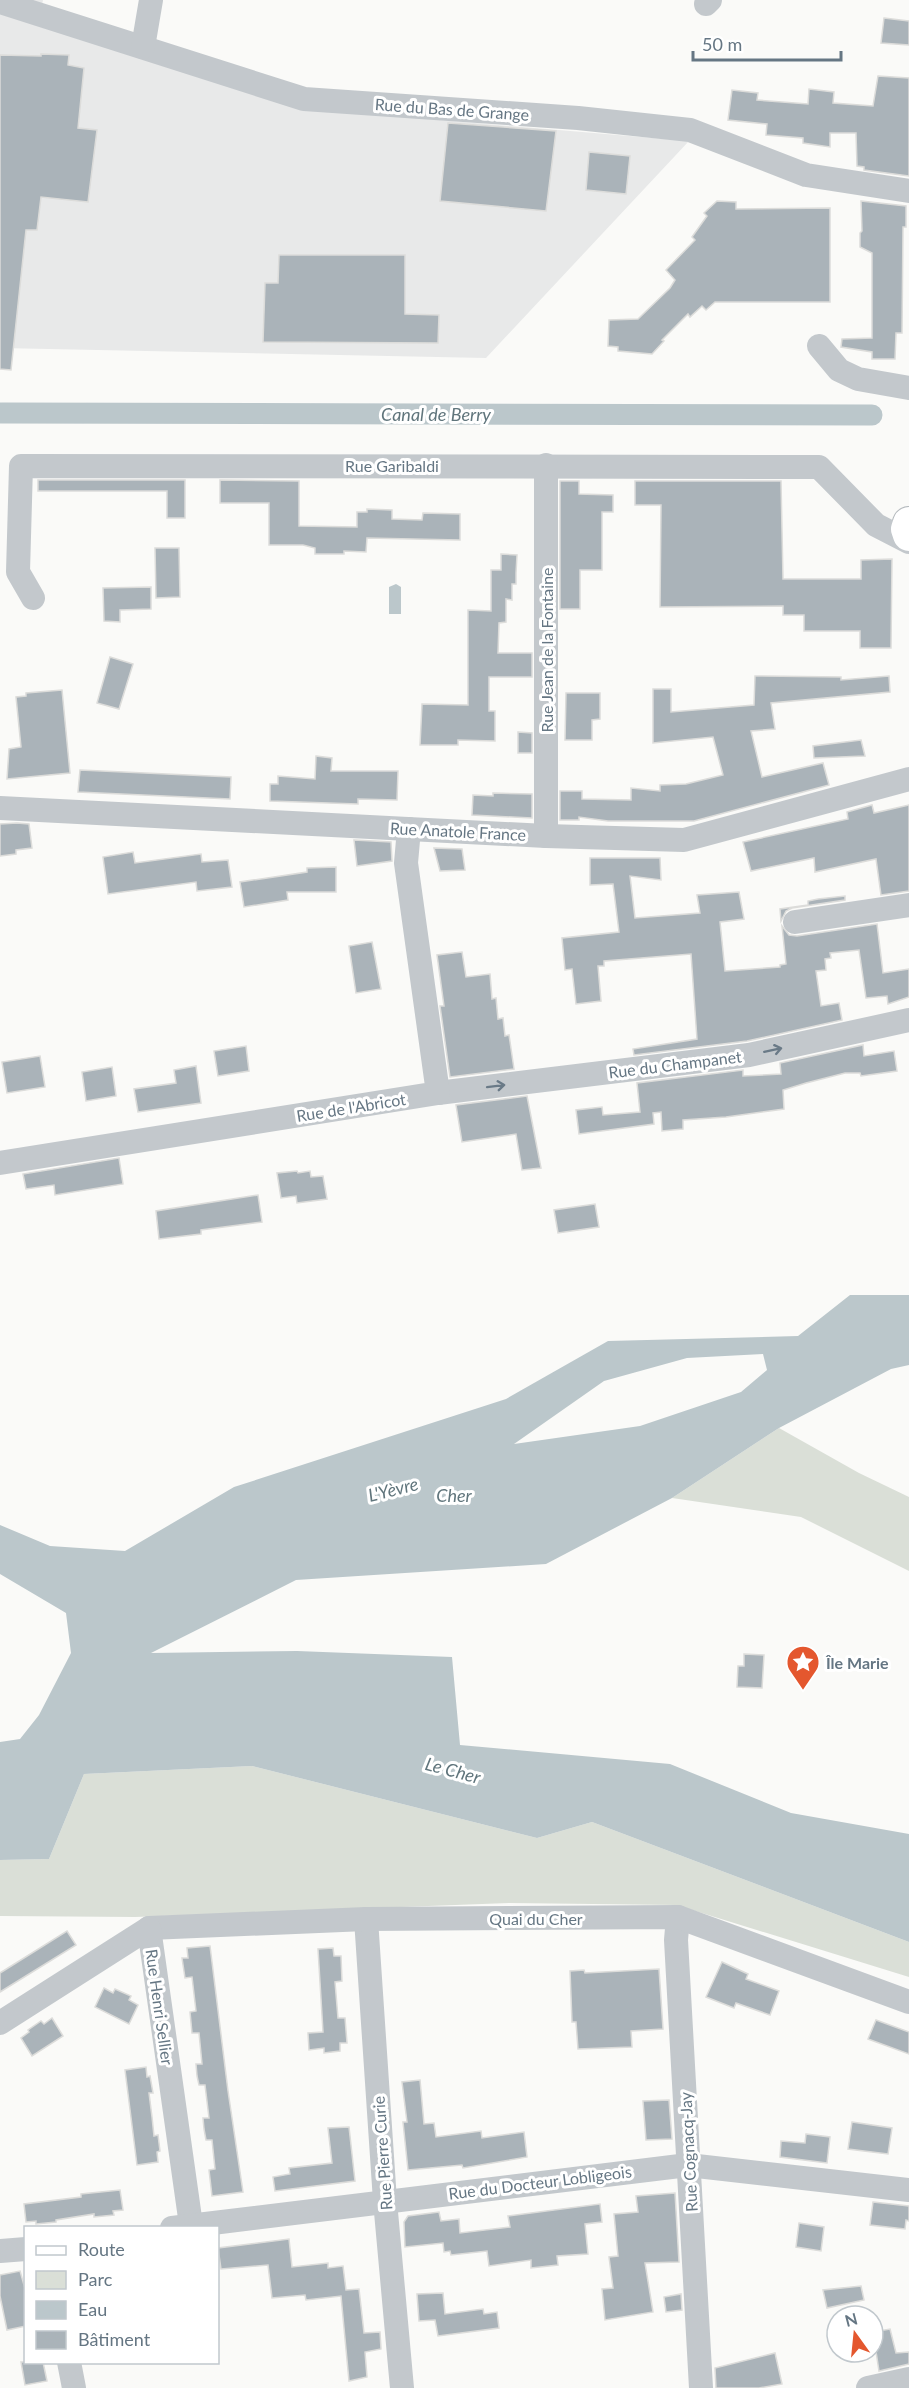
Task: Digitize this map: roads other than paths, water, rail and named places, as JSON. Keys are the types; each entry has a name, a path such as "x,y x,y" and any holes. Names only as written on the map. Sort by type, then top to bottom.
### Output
{"main road":[{"path":"909,523 909,534"}],"street":[{"path":"143,47 151,0"},
{"name":"Rue du Bas de Grange","path":"0,2 304,99 578,118 690,130 806,175 909,191"},
{"path":"819,345 839,370 858,379 909,388"},
{"name":"Rue Jean de la Fontaine","path":"546,465 546,836"},
{"name":"Rue Garibaldi","path":"33,598 18,572 21,466 819,467 876,525 909,542"},
{"path":"876,525 909,514"},
{"name":"Rue Anatole France","path":"0,808 546,836 684,840 909,779"},
{"path":"409,828 406,863 438,1093"},
{"path":"795,922 909,905"},
{"name":"Rue du Champanet","path":"438,1093 749,1055 909,1020"},
{"name":"Rue de l'Abricot","path":"0,1163 438,1093"},
{"name":"Quai du Cher","path":"149,1928 366,1919 678,1917 909,2002"},
{"name":"Rue Cognacq-Jay","path":"678,1917 676,1940 701,2388"},
{"name":"Rue Pierre Curie","path":"366,1919 385,2201 402,2388"},
{"name":"Rue Henri Sellier","path":"0,2024 149,1928 181,2226"},
{"name":"Rue du Docteur Lobligeois","path":"181,2226 688,2164 909,2190"},
{"path":"0,2251 24,2248"},
{"path":"69,2364 74,2388"},
{"path":"868,2388 909,2379"}],"water":[{"path":"396,584 401,587 401,614 389,614 389,587"},
{"name":"Cher","path":"850,1295 909,1295 909,1365 891,1369 779,1428 672,1498 546,1564 296,1580 151,1653 297,1651 452,1657 460,1745 670,1764 791,1813 909,1834 909,1942 592,1822 537,1838 252,1766 84,1774 49,1859 0,1860 0,1742 20,1739 39,1715 71,1653 66,1613 0,1574 0,1525 50,1546 125,1551 234,1487 506,1399 608,1341 798,1336","holes":["763,1354 767,1370 741,1392 640,1426 514,1444 604,1381 687,1358"]}],"waterway":[{"name":"Canal de Berry","path":"0,413 872,415"}],"place":[{"name":"Île Marie","path":"803,1691"}],"water label":[{"name":"L'Yèvre","path":"393,1489"},
{"name":"Le Cher","path":"453,1770"}]}
